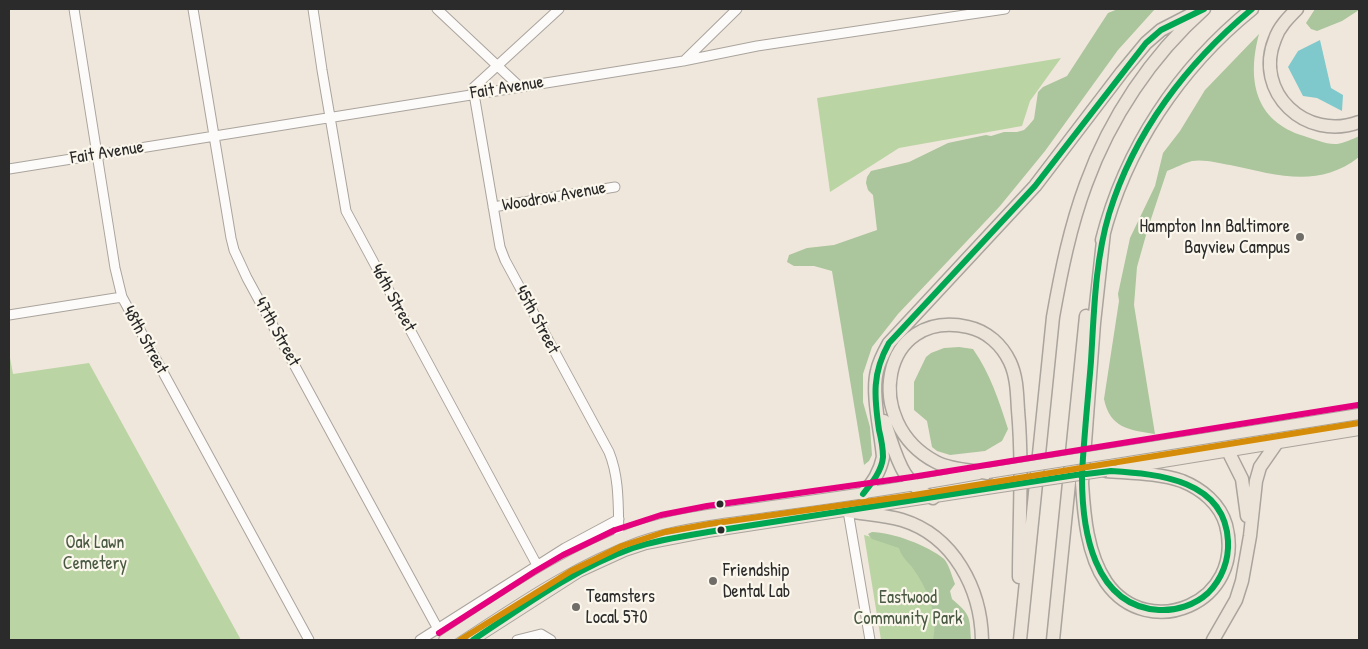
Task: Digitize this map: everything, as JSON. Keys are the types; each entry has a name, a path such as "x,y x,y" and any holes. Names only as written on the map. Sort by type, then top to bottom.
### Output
{"highway":[{"path":"862,494 875,480 883,456 875,386 881,358 889,343 1035,186 1146,43 1161,30 1204,9"},
{"path":"1019,640 1053,317 1062,264 1073,224 1093,166 1118,115 1137,85 1160,55 1187,24 1204,9"},
{"path":"1053,640 1085,322 1094,272 1115,197 1130,162 1162,107 1184,75 1209,47 1252,9"},
{"path":"1297,9 1280,28 1274,41 1271,55 1270,70 1279,96 1288,108 1314,124 1329,128 1359,122"},
{"path":"1104,232 1094,323 1082,483 1083,503 1092,549 1107,582 1120,597 1137,606 1156,611 1185,608 1212,590 1222,576 1228,561 1229,547 1224,518 1216,504 1200,491 1181,481 1164,477 1106,471"},
{"path":"988,473 950,468 937,463 922,454 899,428 893,413 888,386 894,362 903,347 915,336 927,330 942,325 959,325 984,332 996,341 1004,351 1015,375 1020,450 1019,640"},
{"path":"876,400 906,476 921,493 933,498"},
{"path":"1213,640 1236,600 1242,582 1250,536 1256,481 1260,467 1276,444"},
{"path":"1228,451 1242,480 1250,536"},
{"path":"848,511 901,520 918,527 934,537 948,550 960,566 976,596 980,612 982,640"}],"main road":[{"path":"444,640 539,579 592,550 619,538 681,520 862,494 1359,414"},
{"path":"473,640 555,586 595,564 660,540 1359,430"},
{"path":"1225,435 1228,451"},
{"path":"635,548 638,538 675,528 681,520"},
{"path":"555,586 574,569 617,547 619,538"}],"street":[{"name":"48th Street","path":"74,9 115,268 122,297 309,640"},
{"name":"47th Street","path":"193,9 230,238 240,265 438,629"},
{"name":"46th Street","path":"313,9 341,186 349,216 537,566"},
{"path":"437,9 520,86"},
{"path":"474,93 473,88 559,9"},
{"path":"684,61 738,9"},
{"name":"Fait Avenue","path":"9,169 474,93 684,61 757,46 988,10 1005,9"},
{"name":"45th Street","path":"474,93 497,235 505,260 611,458 618,485 619,538"},
{"name":"Woodrow Avenue","path":"493,208 615,187"},
{"path":"9,315 122,297"},
{"path":"848,511 870,640"},
{"path":"420,640 564,548 619,519"},
{"path":"517,640 540,634 551,640"}],"green space":[{"path":"1118,9 1155,9 1118,50 1045,151 1000,206 898,314 872,347 863,374 863,402 870,427 872,455 864,465 832,271 814,266 794,266 787,262 789,255 807,248 834,245 877,230 873,195 868,190 866,183 871,171 909,162 948,143 1024,130 1034,119 1038,92 1043,87 1067,76 1108,13"},
{"path":"1315,9 1359,10 1342,21 1317,31 1311,29 1306,23"},
{"path":"1259,34 1255,51 1255,82 1258,96 1265,109 1274,120 1287,129 1320,142 1337,144 1359,136 1359,157 1344,167 1313,176 1281,175 1201,160 1192,161 1167,171 1137,267 1134,305 1155,434 1129,429 1116,422 1111,416 1104,399 1119,301 1118,294 1130,238 1155,186 1163,153 1180,131 1205,90"},
{"path":"1061,58 1030,101 1022,126 899,148 830,192 817,98"},
{"path":"959,347 973,349 979,358 994,388 1008,429 1002,441 985,451 950,455 937,451 932,447 927,421 914,410 914,382 926,357 931,353 944,348"},
{"name":"Oak Lawn Cemetery","path":"9,352 13,374 89,363 241,640 9,640"},
{"path":"872,532 890,534 910,541 929,549 946,561 955,584 950,591 952,599 968,616 971,640 933,640 933,611 927,592 899,548 872,539 868,534"},
{"name":"Eastwood Community Park","path":"864,535 895,543 919,558 945,640 881,640"}],"water":[{"path":"1320,40 1331,88 1343,95 1342,111 1317,98 1303,96 1288,67 1298,51"}],"transit line":[{"path":"863,494 876,477 883,457 875,395 877,375 883,354 889,343 1035,186 1146,43 1161,30 1204,9"},
{"path":"1082,474 1094,306 1101,250 1109,214 1133,155 1148,127 1166,101 1206,52 1252,9"},
{"path":"439,633 563,555 615,530 661,515 707,506 912,477 1358,405"},
{"path":"460,640 571,571 622,546 665,532 914,495 1359,423"},
{"path":"1111,471 1168,478 1186,484 1202,493 1215,505 1224,521 1228,541 1227,555 1224,569 1217,582 1203,597 1185,606 1159,610 1137,605 1119,595 1106,580 1096,562 1089,541 1085,519 1082,474 1111,471"},
{"path":"473,640 530,601 570,577 590,566 642,545 670,538 1082,474"}],"place":[{"name":"Hampton Inn Baltimore Bayview Campus","path":"1300,237"},
{"name":"Friendship Dental Lab","path":"713,581"},
{"name":"Teamsters Local 570","path":"576,607"}]}
